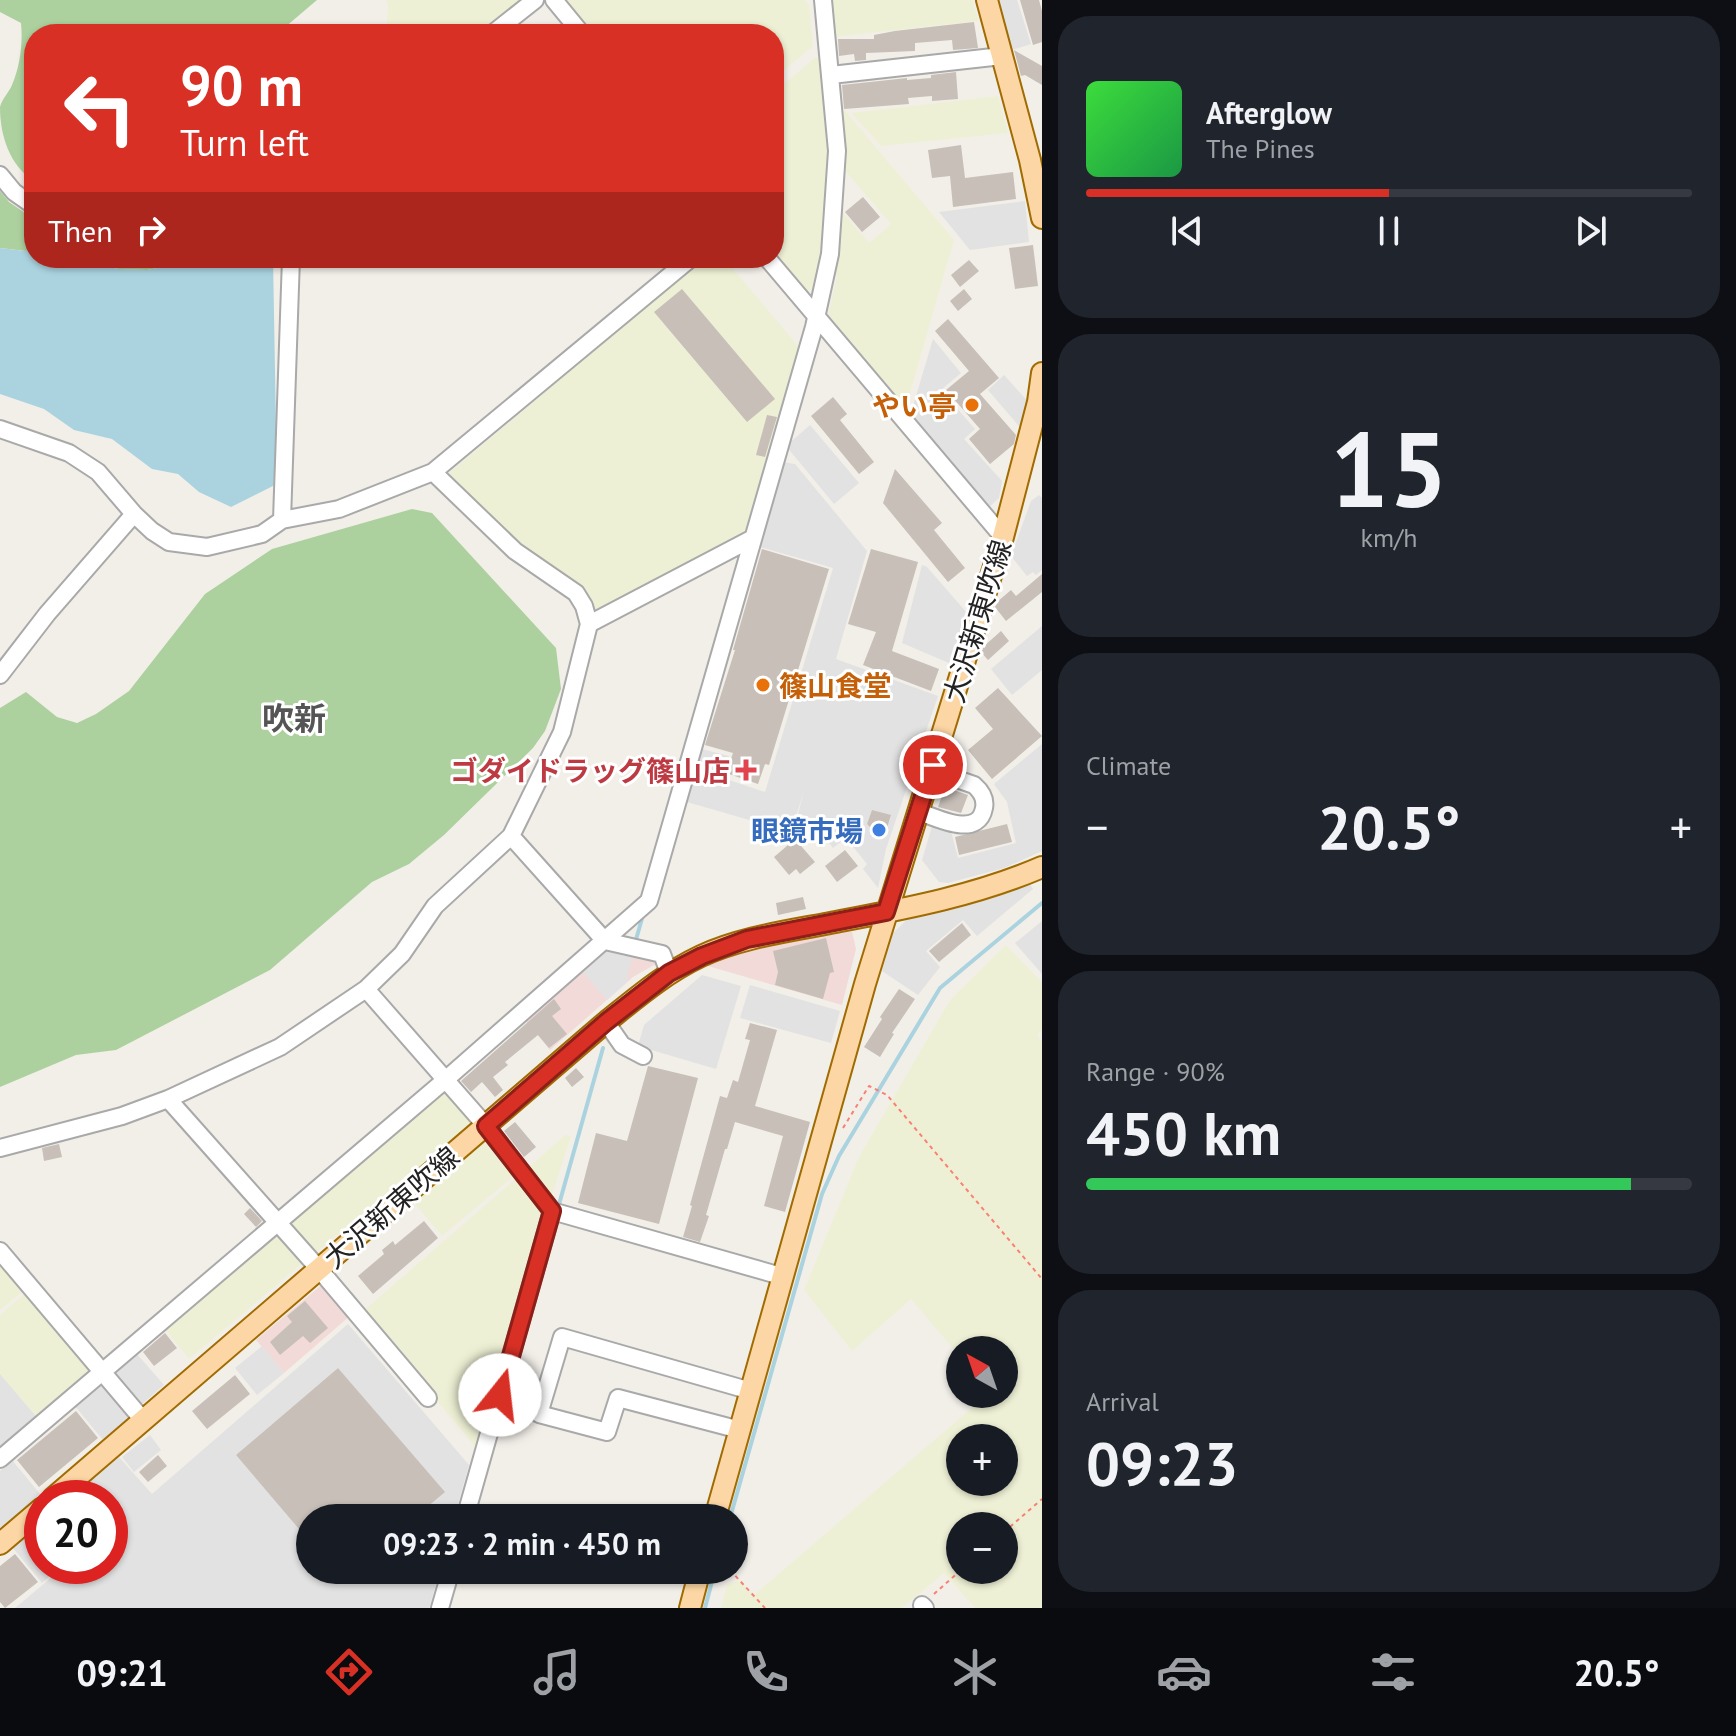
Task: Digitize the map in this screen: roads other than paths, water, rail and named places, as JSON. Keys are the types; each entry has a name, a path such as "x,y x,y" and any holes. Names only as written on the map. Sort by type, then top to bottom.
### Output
{"main road":[{"path":"987,0 1036,158 1042,218"},
{"name":"大沢新東吹線","path":"719,1504 886,912 1003,537 1038,402 1042,373"},
{"path":"886,912 1002,885 1042,867"},
{"name":"大沢新東吹線","path":"74,1480 606,1022 669,973 747,939 886,912"},
{"path":"0,1544 24,1523"},
{"path":"690,1608 696,1584"}],"street":[{"path":"505,24 535,0"},
{"path":"554,0 574,24"},
{"path":"0,1459 444,1081 649,901 816,315 830,254 837,151 823,0"},
{"path":"831,75 1002,56"},
{"path":"0,175 24,199"},
{"path":"282,520 291,268"},
{"path":"0,429 69,453 98,472 134,514 169,542 207,547 262,534 282,520 339,509 433,472 679,268"},
{"path":"776,268 1003,537"},
{"path":"0,1148 122,1116 168,1099 280,1047 366,989 402,954 435,906 511,836 562,732 589,624 576,593 515,551 433,472"},
{"path":"0,675 47,614 134,514"},
{"path":"589,624 753,538"},
{"path":"917,811 967,825 979,819 985,808 983,795 974,785 931,770"},
{"path":"511,836 605,941 662,954 669,973"},
{"path":"366,989 486,1126 552,1211 781,1276"},
{"path":"606,1022 622,1045 643,1056"},
{"path":"168,1099 428,1398"},
{"path":"469,1504 552,1211"},
{"path":"0,1251 143,1420"},
{"path":"740,1430 618,1398 607,1432 539,1414 562,1337 751,1391"},
{"path":"440,1608 447,1584"}],"water":[{"path":"0,248 24,251 24,268 273,268 277,484 231,507 199,492 178,474 152,469 112,439 74,430 44,409 0,394"}],"waterway":[{"path":"734,1504 822,1194 839,1156 940,988 1042,903"},
{"path":"635,943 643,915"},
{"path":"558,1208 603,1048"},
{"path":"705,1608 711,1584"}],"place":[{"name":"やい亭","path":"972,405"},
{"name":"篠山食堂","path":"763,685"},
{"name":"ゴダイドラッグ篠山店","path":"746,770"},
{"name":"眼鏡市場","path":"879,830"}],"district":[{"name":"吹新","path":"294,718"}]}
